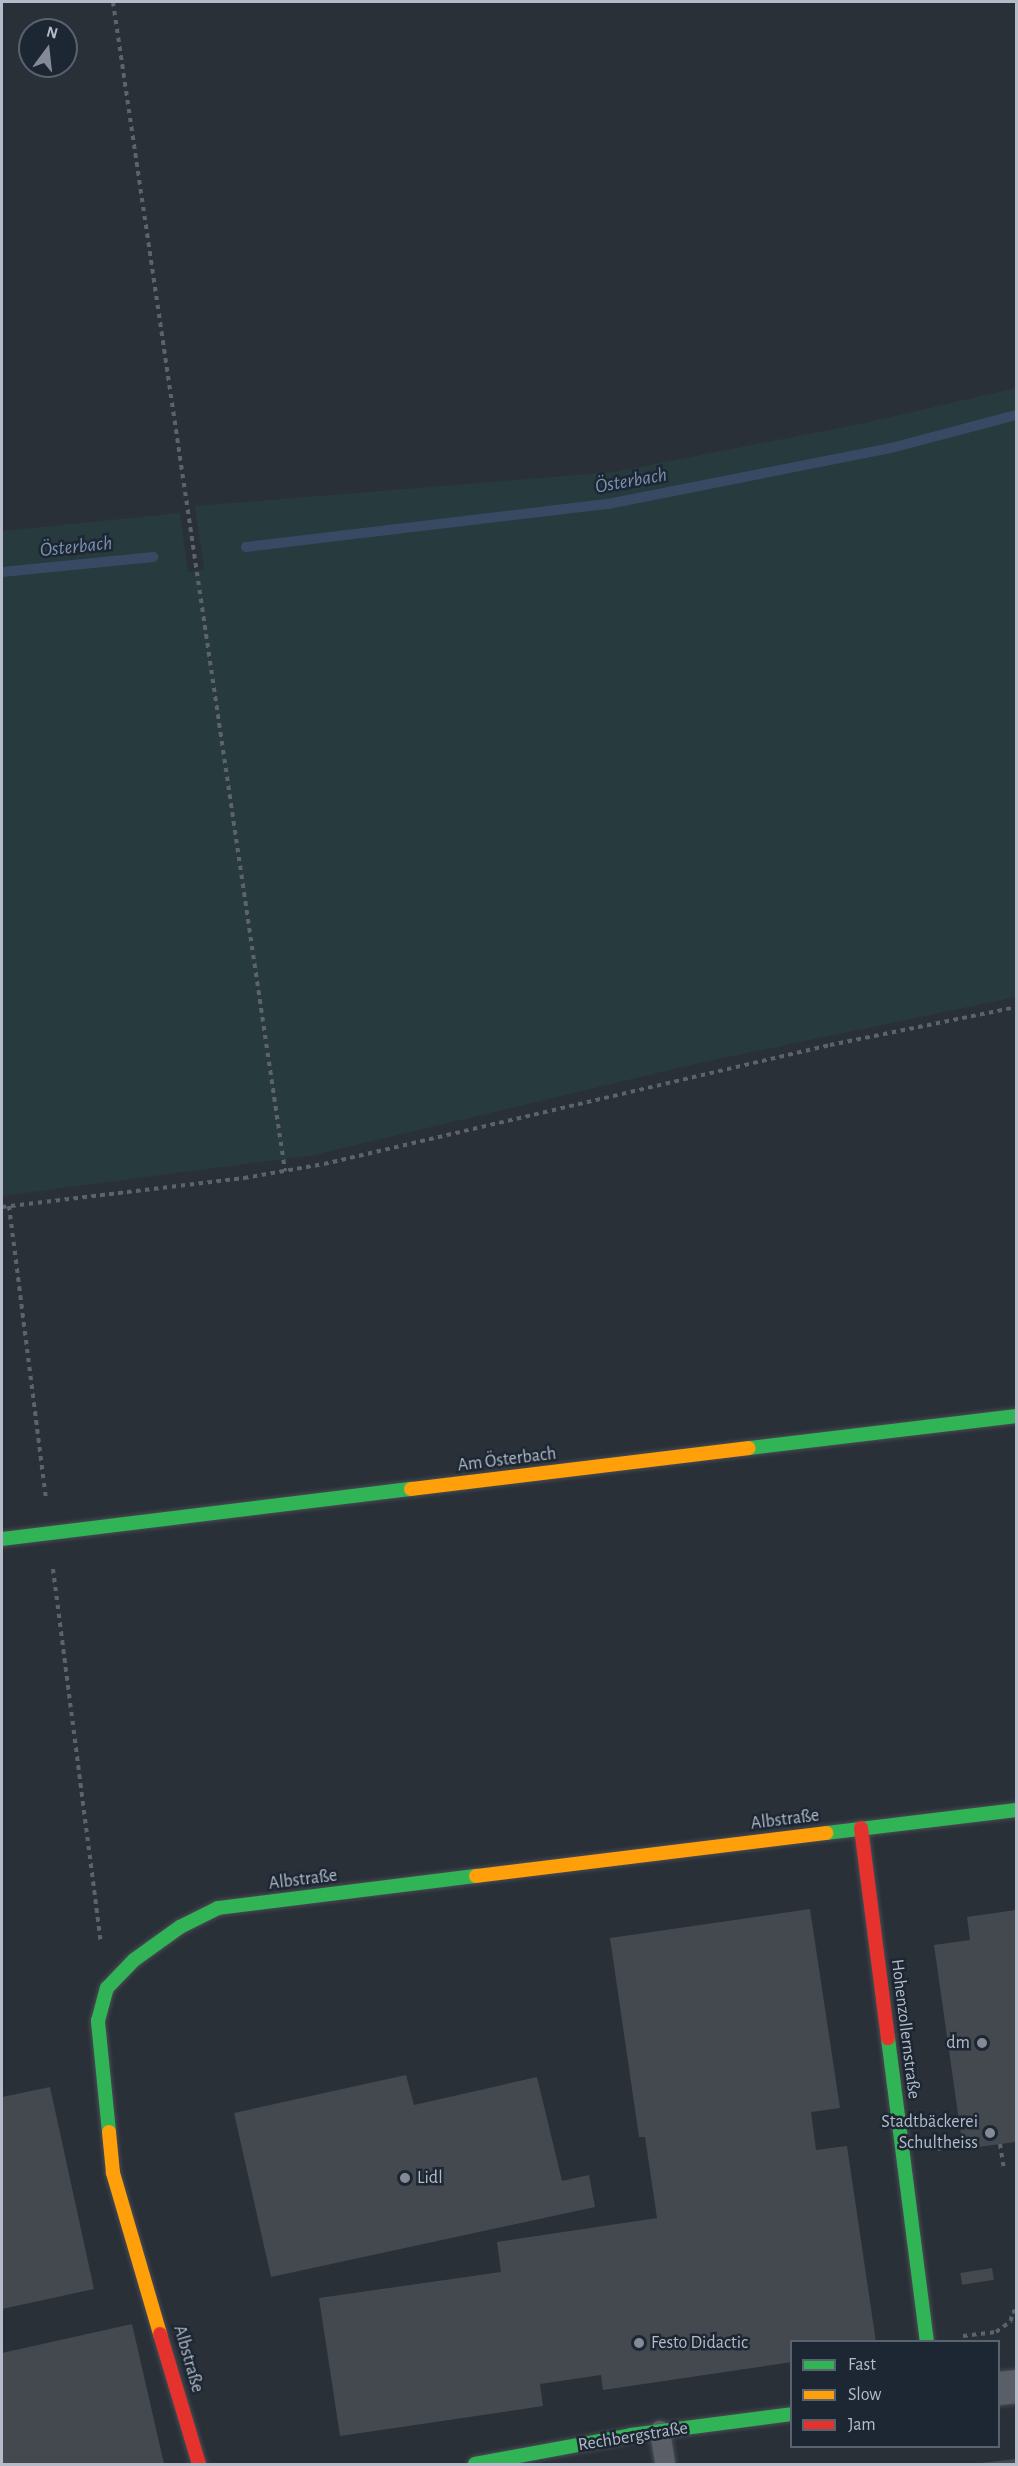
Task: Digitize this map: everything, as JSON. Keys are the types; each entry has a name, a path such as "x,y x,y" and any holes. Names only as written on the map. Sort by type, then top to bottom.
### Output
{"street":[{"name":"Am Österbach","path":"2,1539 1017,1416"},
{"name":"Albstraße","path":"199,2464 113,2173 98,2021 107,1988 134,1960 171,1933 218,1908 1017,1810"},
{"name":"Hohenzollernstraße","path":"861,1828 927,2340"},
{"path":"1000,2388 1017,2386"},
{"name":"Rechbergstraße","path":"475,2464 660,2431 790,2414"}],"lane":[{"path":"660,2431 665,2464"}],"path":[{"path":"113,2 285,1171"},
{"path":"2,1207 285,1171 830,1045 1017,1007"},
{"path":"9,1206 107,1988"},
{"path":"1000,2144 1004,2169"},
{"path":"935,2340 996,2332 1011,2322 1012,2312 1017,2311"}],"green space":[{"path":"1016,388 1016,997 699,1063 314,1155 2,1196 2,531 180,513 188,572 204,569 195,506 614,472 860,424"}],"building":[{"path":"810,1909 840,2108 811,2112 816,2150 847,2146 876,2340 790,2340 790,2362 603,2390 601,2375 540,2384 543,2406 340,2436 319,2298 501,2272 497,2242 657,2218 645,2137 639,2137 610,1938"},
{"name":"dm","path":"1016,1910 1016,2142 963,2149 934,1945 970,1940 967,1917"},
{"name":"Lidl","path":"406,2075 414,2105 537,2077 562,2181 589,2175 595,2207 271,2277 234,2113"},
{"path":"50,2087 94,2289 2,2309 2,2097"},
{"path":"992,2268 994,2280 962,2285 960,2273"},
{"path":"132,2324 164,2464 2,2464 2,2353"},
{"path":"1016,2459 1016,2464 981,2464 981,2463"}],"waterway":[{"name":"Österbach","path":"246,547 608,504 891,448 1016,415"},
{"name":"Österbach","path":"2,572 153,557"}],"traffic: fast":[{"path":"749,1448 1016,1416"},
{"path":"2,1539 411,1489"},
{"path":"826,1833 1016,1810"},
{"path":"109,2132 98,2021 107,1988 134,1960 180,1927 218,1908 476,1876"},
{"path":"888,2038 927,2340"},
{"path":"475,2464 631,2435 790,2414"}],"traffic: slow":[{"path":"411,1489 749,1448"},
{"path":"476,1876 826,1833"},
{"path":"109,2132 113,2173 160,2334"}],"traffic: jam":[{"path":"861,1828 888,2038"},
{"path":"160,2334 199,2464"}],"place":[{"name":"dm","path":"982,2043"},
{"name":"Stadtbäckerei Schultheiss","path":"990,2133"},
{"name":"Lidl","path":"405,2178"},
{"name":"Festo Didactic","path":"639,2343"}]}
